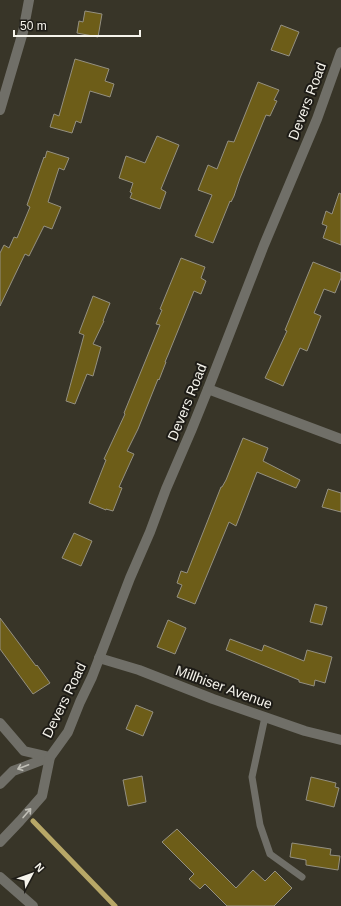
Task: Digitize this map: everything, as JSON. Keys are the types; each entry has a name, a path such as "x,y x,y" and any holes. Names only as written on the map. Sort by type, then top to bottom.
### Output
{"street":[{"path":"0,110 23,32 29,0"},
{"name":"Devers Road","path":"0,842 42,796 50,757 68,732 99,658 166,489 208,389 264,245 317,119 341,52"},
{"path":"208,389 341,439"},
{"name":"Millhiser Avenue","path":"99,658 139,670 213,699 305,731 341,740"},
{"path":"0,723 24,751 50,757"},
{"name":"Devers Road","path":"0,784 13,771 50,757"},
{"path":"0,877 33,906"}],"lane":[{"path":"265,717 252,777 260,825 270,854 302,877"}],"building":[{"path":"85,11 102,14 98,37 77,33 79,21 83,22"},
{"path":"281,25 299,32 289,56 271,50"},
{"path":"75,59 109,69 105,81 114,84 110,97 90,91 81,123 76,121 72,133 50,127 54,114 59,116"},
{"path":"258,82 279,90 274,100 277,101 270,116 266,115 234,196 231,202 230,201 213,243 195,236 212,195 198,190 208,165 217,169 228,141 234,142"},
{"path":"157,136 179,145 161,189 166,192 160,209 130,198 133,183 119,178 126,156 145,163"},
{"path":"47,151 69,158 64,170 59,168 48,202 61,207 52,229 44,226 29,256 25,254 0,306 0,253 4,245 9,248 14,237 17,238 30,207 27,205"},
{"path":"339,193 341,194 341,245 323,238 327,226 322,224 326,211 332,214"},
{"path":"181,258 205,267 201,278 206,281 201,294 194,291 159,380 158,379 138,429 127,451 134,454 119,487 122,488 113,511 106,510 89,503 106,460 104,459 125,414 124,413 160,325 156,324 162,310 160,309"},
{"path":"313,262 341,273 341,278 335,293 324,289 314,313 321,316 307,351 300,348 283,386 265,378 287,331 285,330"},
{"path":"93,296 110,303 104,321 93,344 101,347 93,376 87,374 75,404 66,401 84,335 79,333"},
{"path":"243,438 268,448 263,461 300,480 296,488 257,472 236,526 229,522 195,604 177,597 182,585 177,583 181,571 187,573 221,487 226,480"},
{"path":"328,489 341,493 341,512 322,507"},
{"path":"74,533 92,541 81,566 62,558"},
{"path":"315,604 327,607 322,625 310,622"},
{"path":"0,618 50,683 33,694 0,649"},
{"path":"168,620 186,628 175,654 157,647"},
{"path":"230,639 262,651 264,645 304,661 307,650 332,657 325,683 315,680 314,686 299,682 299,680 226,650"},
{"path":"136,705 153,712 143,736 126,729"},
{"path":"142,776 146,802 128,806 123,780"},
{"path":"311,777 336,783 335,787 339,788 334,807 306,800"},
{"path":"177,829 236,888 253,870 265,881 275,871 292,888 274,906 227,906 205,884 200,889 189,879 194,874 162,842"},
{"path":"292,843 331,849 330,855 340,856 338,870 306,865 306,860 290,857"}],"waterway":[{"path":"33,821 115,906"}]}
